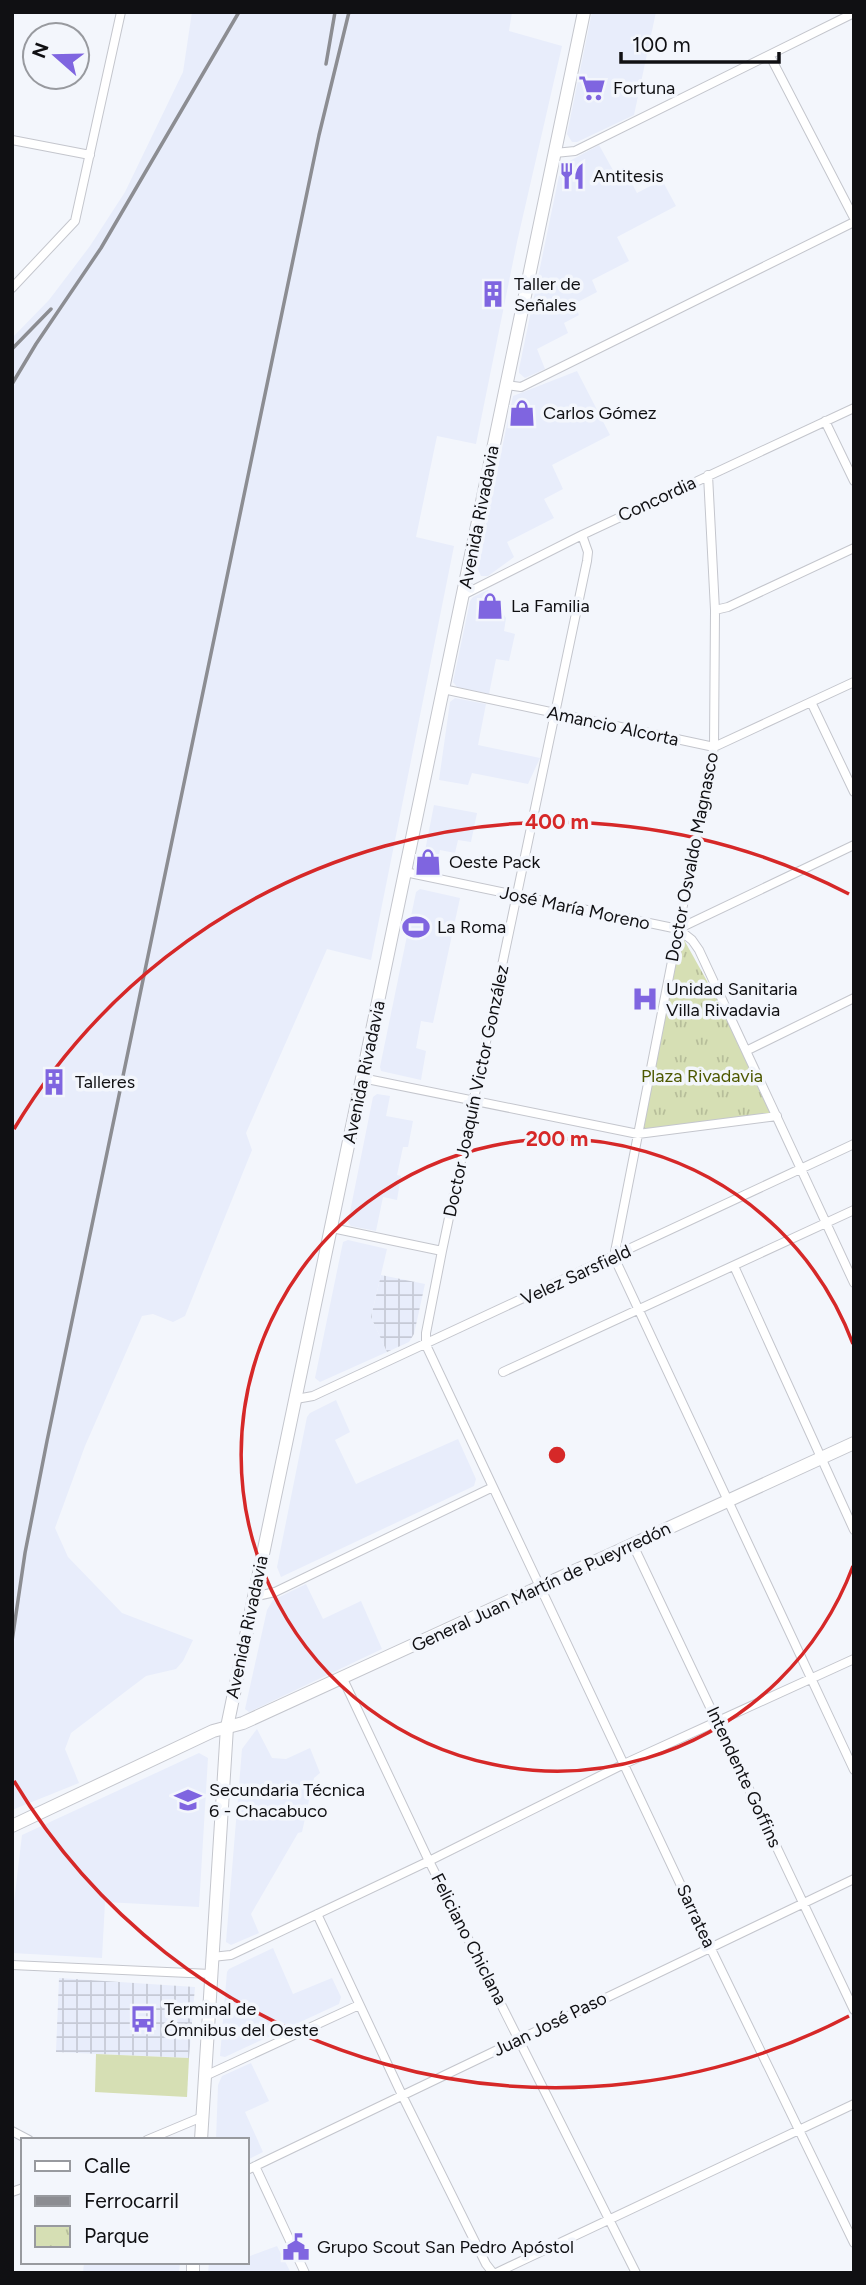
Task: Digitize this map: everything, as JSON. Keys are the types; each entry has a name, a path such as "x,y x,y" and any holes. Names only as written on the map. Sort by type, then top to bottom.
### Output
{"main road":[{"name":"Avenida Rivadavia","path":"201,2138 227,1727 584,12"},
{"name":"General Juan Martín de Pueyrredón","path":"12,1826 213,1731 243,1723 343,1679 854,1443"}],"street":[{"path":"12,288 75,221 121,12"},
{"path":"831,12 836,22"},
{"path":"555,153 575,151 854,13"},
{"path":"506,385 521,387 854,220 770,56"},
{"path":"12,140 90,155"},
{"name":"Concordia","path":"463,595 582,535 854,408"},
{"path":"825,422 854,481"},
{"name":"Doctor Osvaldo Magnasco","path":"614,1257 714,747 715,610 708,475"},
{"name":"Doctor Joaquín Victor González","path":"426,1345 442,1251 587,561 588,552 582,535"},
{"path":"715,610 728,607 854,548"},
{"path":"714,747 854,682"},
{"name":"Amancio Alcorta","path":"443,689 714,747"},
{"path":"811,702 854,792"},
{"path":"854,845 678,929 692,940 699,950 854,1283"},
{"name":"José María Moreno","path":"405,872 678,929"},
{"path":"746,1051 854,998"},
{"path":"362,1078 638,1134 777,1116"},
{"name":"Velez Sarsfield","path":"296,1399 313,1396 426,1345 854,1144"},
{"path":"503,1372 854,1210"},
{"path":"332,1228 442,1251"},
{"path":"614,1257 854,1770"},
{"path":"734,1266 854,1530"},
{"path":"426,1345 540,1587"},
{"path":"253,1597 275,1592 493,1487"},
{"name":"Intendente Goffins","path":"633,1545 854,2010"},
{"name":"Sarratea","path":"540,1587 854,2243"},
{"path":"212,1957 231,1955 624,1764 854,1659"},
{"name":"Feliciano Chiclana","path":"343,1679 429,1861 636,2273"},
{"name":"Juan José Paso","path":"251,2168 854,1880"},
{"path":"317,1914 402,2095 486,2264 495,2273 854,2104"},
{"path":"12,1965 211,1974"},
{"path":"205,2076 359,2005"},
{"path":"151,2138 202,2117"},
{"path":"251,2168 305,2273"}],"shaded area":[{"path":"192,12 512,12 509,31 562,46 517,242 476,444 437,436 416,537 454,546 371,960 327,949 246,1133 252,1150 185,1316 173,1322 153,1314 142,1316 85,1446 55,1528 68,1557 122,1613 193,1640 176,1669 146,1676 71,1733 65,1749 79,1783 12,1810 12,338 49,300 90,246 125,192 183,72"},
{"path":"592,12 656,12 634,115 572,142 567,134"},
{"path":"599,145 614,172 623,167 637,193 662,180 676,206 617,237 629,261 592,280 597,292 574,304 579,315 564,323 568,333 537,349 545,369 525,378 519,373 519,369 560,171 564,164"},
{"path":"577,371 610,435 552,465 563,489 544,499 554,518 507,542 514,557 488,576 481,576 477,567 513,396"},
{"path":"488,590 506,618 504,631 515,634 509,661 496,659 489,694 457,687 453,682 470,601"},
{"path":"455,698 486,704 478,745 540,758 528,784 472,773 468,785 439,780 450,702"},
{"path":"434,805 477,813 471,842 458,840 455,853 440,850 436,868 424,865 423,861"},
{"path":"420,889 460,898 433,1023 421,1021 416,1048 426,1051 421,1080 381,1071 380,1067 416,892"},
{"path":"377,1094 390,1096 386,1116 413,1121 408,1147 403,1147 397,1175 401,1176 397,1200 383,1197 376,1231 351,1226 348,1222 373,1097"},
{"path":"348,1240 387,1249 371,1317 387,1352 320,1382 315,1378 343,1242"},
{"path":"381,1275 425,1284 414,1334 409,1342 387,1352 371,1317"},
{"path":"336,1400 350,1432 335,1440 356,1484 458,1439 476,1479 474,1486 281,1577 277,1567 307,1417"},
{"path":"306,1584 323,1619 361,1601 382,1649 249,1712 245,1709 267,1610 273,1600"},
{"path":"257,1729 272,1758 286,1759 310,1748 320,1773 314,1778 302,1832 298,1833 251,1914 259,1933 231,1945 226,1942 242,1749"},
{"path":"199,1753 208,1758 199,1907 105,1902 102,1958 12,1953 12,1919 22,1835"},
{"path":"273,1948 293,1994 332,1978 341,1997 339,2004 225,2057 220,2056 227,1972"},
{"path":"59,1978 195,1987 189,2058 56,2052"},
{"path":"251,2063 269,2101 245,2112 263,2152 248,2160 248,2138 216,2138 218,2085 222,2076"},
{"path":"277,2246 291,2273 208,2273 209,2264 248,2264 248,2247 250,2256"},
{"path":"84,2264 180,2264 179,2273 83,2273"}],"green space":[{"name":"Plaza Rivadavia","path":"678,929 746,1051 777,1116 638,1134"},
{"path":"96,2054 189,2058 187,2097 95,2092"}],"railway":[{"path":"12,384 101,248 239,12"},
{"path":"326,64 335,12"},
{"path":"12,1641 25,1553 47,1441 319,135 349,12"},
{"path":"12,349 51,309"}],"place":[{"name":"Fortuna","path":"592,88"},
{"name":"Antitesis","path":"572,176"},
{"name":"Taller de Señales","path":"493,294"},
{"name":"Carlos Gómez","path":"522,413"},
{"name":"La Familia","path":"490,606"},
{"name":"Oeste Pack","path":"428,862"},
{"name":"La Roma","path":"416,927"},
{"name":"Unidad Sanitaria Villa Rivadavia","path":"645,999"},
{"name":"Talleres","path":"54,1082"},
{"name":"Secundaria Técnica 6 - Chacabuco","path":"188,1800"},
{"name":"Terminal de Ómnibus del Oeste","path":"143,2019"},
{"name":"Grupo Scout San Pedro Apóstol","path":"296,2247"}]}
